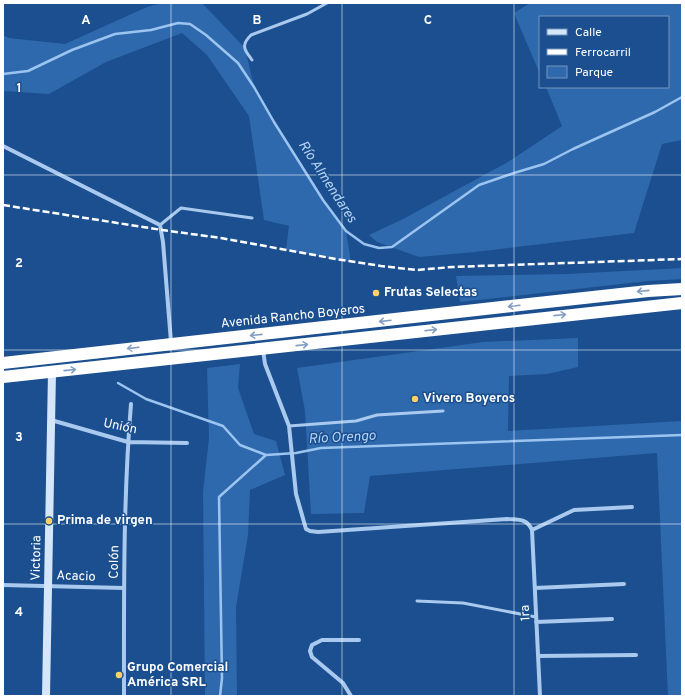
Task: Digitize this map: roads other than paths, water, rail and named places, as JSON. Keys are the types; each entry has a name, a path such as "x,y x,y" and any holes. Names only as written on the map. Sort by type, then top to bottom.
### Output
{"highway":[{"name":"Avenida Rancho Boyeros","path":"3,363 648,291 682,289"},
{"path":"3,377 682,303"}],"street":[{"path":"3,146 160,225 163,242 171,344"},
{"path":"263,349 265,364 289,426 296,494 303,522 306,529 310,531 507,519 525,520 532,530 574,510 632,507"},
{"name":"Victoria","path":"46,696 52,372"},
{"name":"Colón","path":"124,696 124,588 128,442 131,404"},
{"name":"Unión","path":"51,420 128,442 187,443"},
{"name":"1ra","path":"532,530 540,696"},
{"path":"535,588 624,584"},
{"name":"Acacio","path":"3,585 124,588"},
{"path":"536,619 612,619"},
{"path":"351,696 343,682 312,657 310,651 312,645 322,640 359,640"},
{"path":"538,656 636,655"}],"lane":[{"path":"252,60 244,48 245,41 251,36 307,14 327,3"},
{"path":"160,225 181,208 252,218"},
{"path":"289,426 356,421 377,415 443,411"},
{"path":"417,601 463,603 536,619"}],"waterway":[{"name":"Río Almendares","path":"3,74 28,71 72,50 115,34 151,30 178,23 190,24 206,35 238,63 323,200 346,231 364,244 379,248 392,247 479,185 544,164 573,149 655,112 682,97"},
{"path":"118,383 146,399 223,426 240,445 266,455"},
{"name":"Río Orengo","path":"220,696 222,678 219,497 266,455 296,453 321,448 682,435"}],"railway":[{"path":"3,205 221,238 336,259 417,270 452,267 682,259"}],"place":[{"name":"Frutas Selectas","path":"376,293"},
{"name":"Vivero Boyeros","path":"415,399"},
{"name":"Prima de virgen","path":"49,521"},
{"name":"Grupo Comercial América SRL","path":"119,675"}]}
